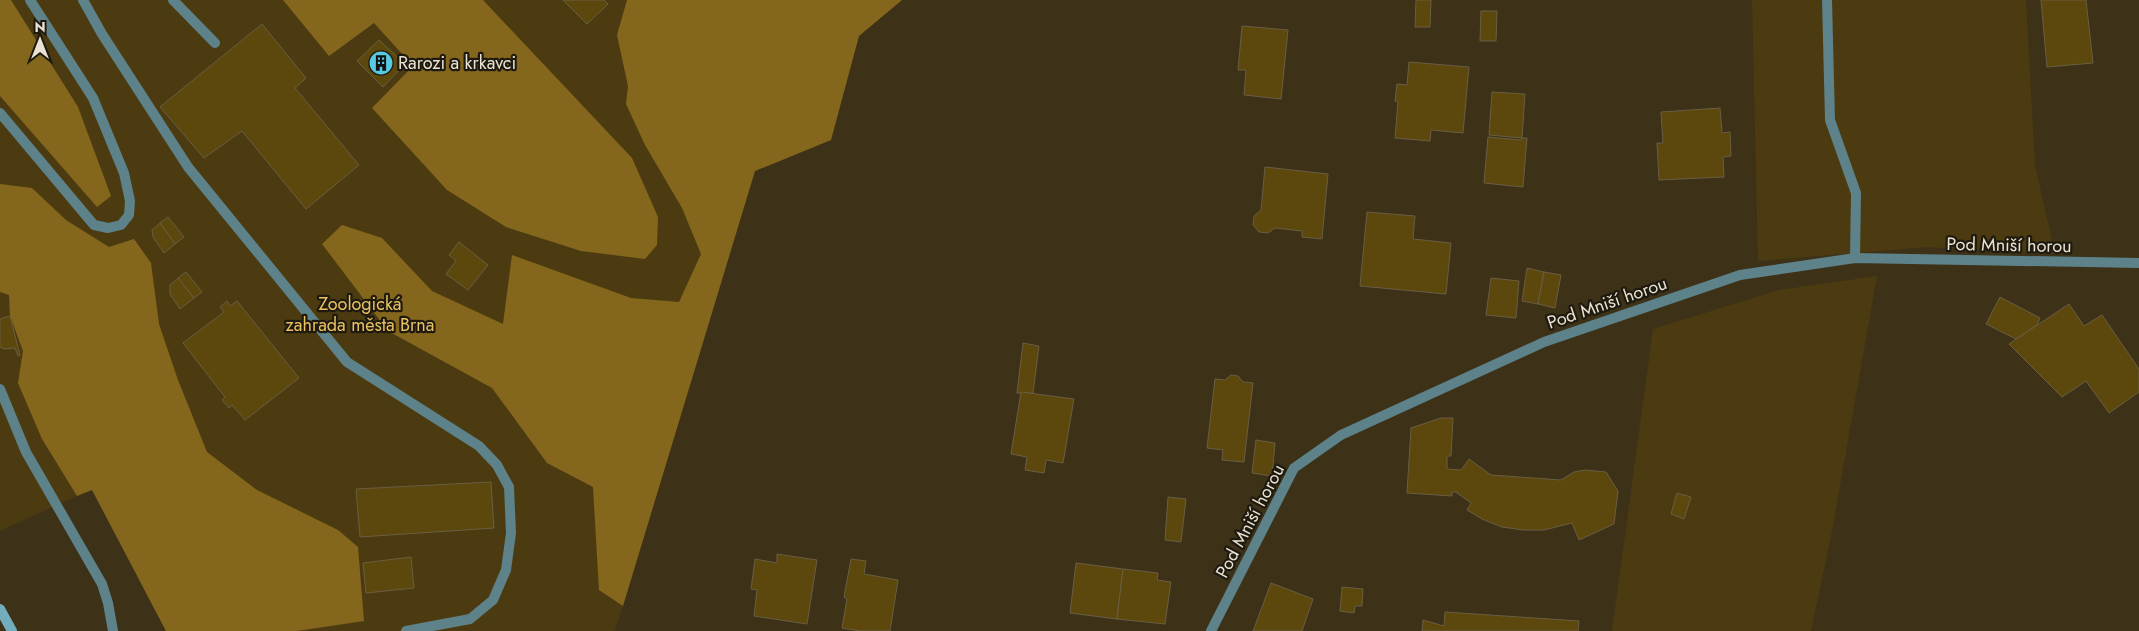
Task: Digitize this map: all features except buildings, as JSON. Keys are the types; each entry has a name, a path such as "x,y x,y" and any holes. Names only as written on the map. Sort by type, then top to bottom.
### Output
{"street":[{"path":"0,113 94,225 108,228 121,225 129,215 130,201 120,165 93,98 30,0"},
{"path":"83,0 102,34 188,167 347,362 479,446 497,465 509,487 510,542 506,570 493,600 470,618 406,631"},
{"path":"172,0 216,43"},
{"path":"1827,0 1830,120 1856,193 1855,258"},
{"name":"Pod Mniší horou","path":"1210,631 1294,468 1341,435 1553,338 1740,275 1855,258 2139,263"},
{"path":"0,389 26,452 102,584 108,603 113,631"},
{"path":"0,609 12,631"}],"green space":[{"name":"Zoologická zahrada města Brna","path":"0,0 902,0 859,36 831,140 755,171 615,631 166,631 92,489 0,531"},
{"path":"1752,0 2026,0 2035,165 2055,254 1927,247 1758,261"},
{"path":"1877,276 1833,526 1811,631 1612,631 1653,329 1779,290"}],"shaded area":[{"path":"0,0 11,0 78,107 111,196 97,207 0,96"},
{"path":"283,0 483,0 632,158 658,217 657,245 645,259 581,251 506,227 447,190 372,108 413,66 374,23 329,56"},
{"path":"627,0 902,0 859,36 831,140 755,171 623,606 599,590 593,487 547,463 492,388 388,331 322,244 342,225 382,238 432,291 503,324 512,255 631,298 679,302 701,254 682,208 645,145 626,104 628,86 617,35"},
{"path":"0,184 32,188 66,220 109,247 134,239 151,263 159,324 178,380 207,452 257,490 338,530 358,547 364,621 297,631 166,631 92,490 77,496 42,439 18,383 23,351 10,316 9,295 0,292"}],"place":[{"name":"Rarozi a krkavci","path":"381,63"}]}
